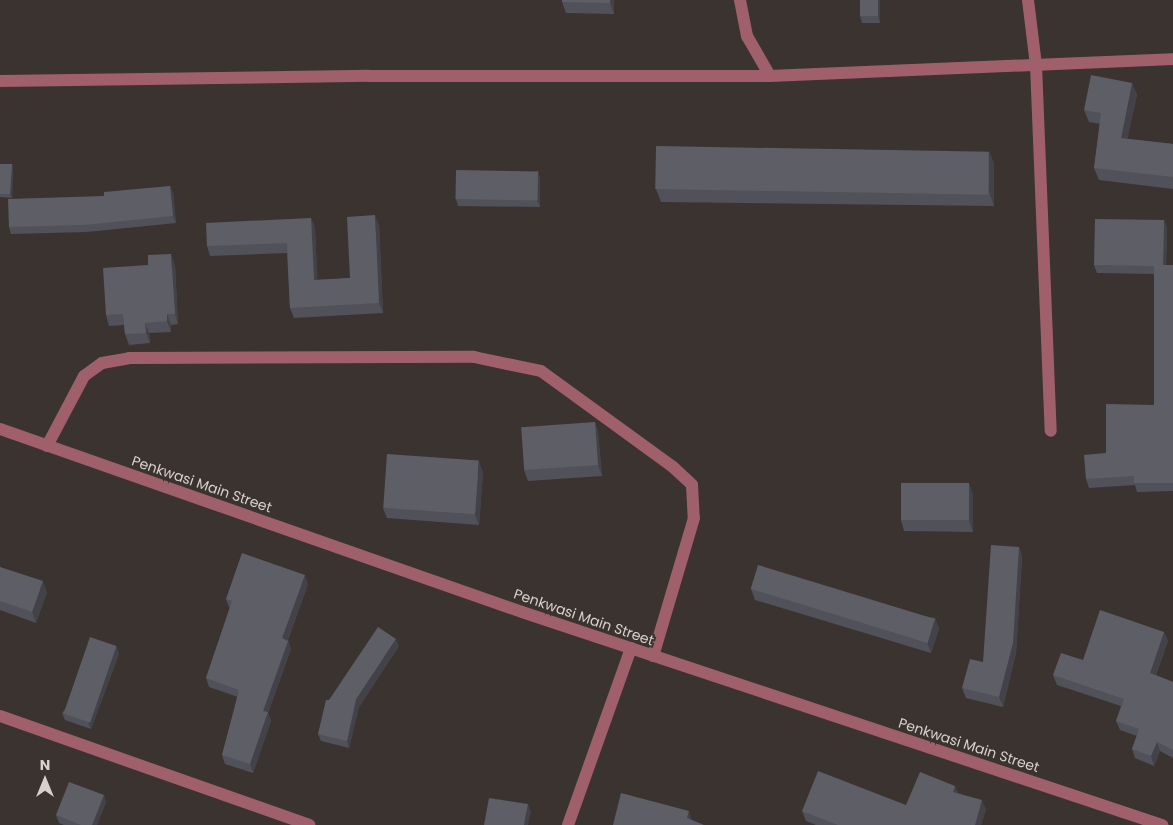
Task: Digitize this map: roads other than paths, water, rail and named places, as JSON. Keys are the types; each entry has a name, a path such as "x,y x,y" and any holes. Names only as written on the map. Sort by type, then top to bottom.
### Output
{"street":[{"path":"740,0 747,36 770,76"},
{"path":"1028,0 1036,65 1051,431"},
{"path":"0,81 369,76 770,76 1173,59"},
{"path":"47,446 84,376 102,363 129,358 474,357 542,371 673,467 692,485 694,518 654,656"},
{"name":"Penkwasi Main Street","path":"0,429 654,656 1162,825"},
{"path":"568,825 631,648"},
{"path":"0,716 309,825"}]}
